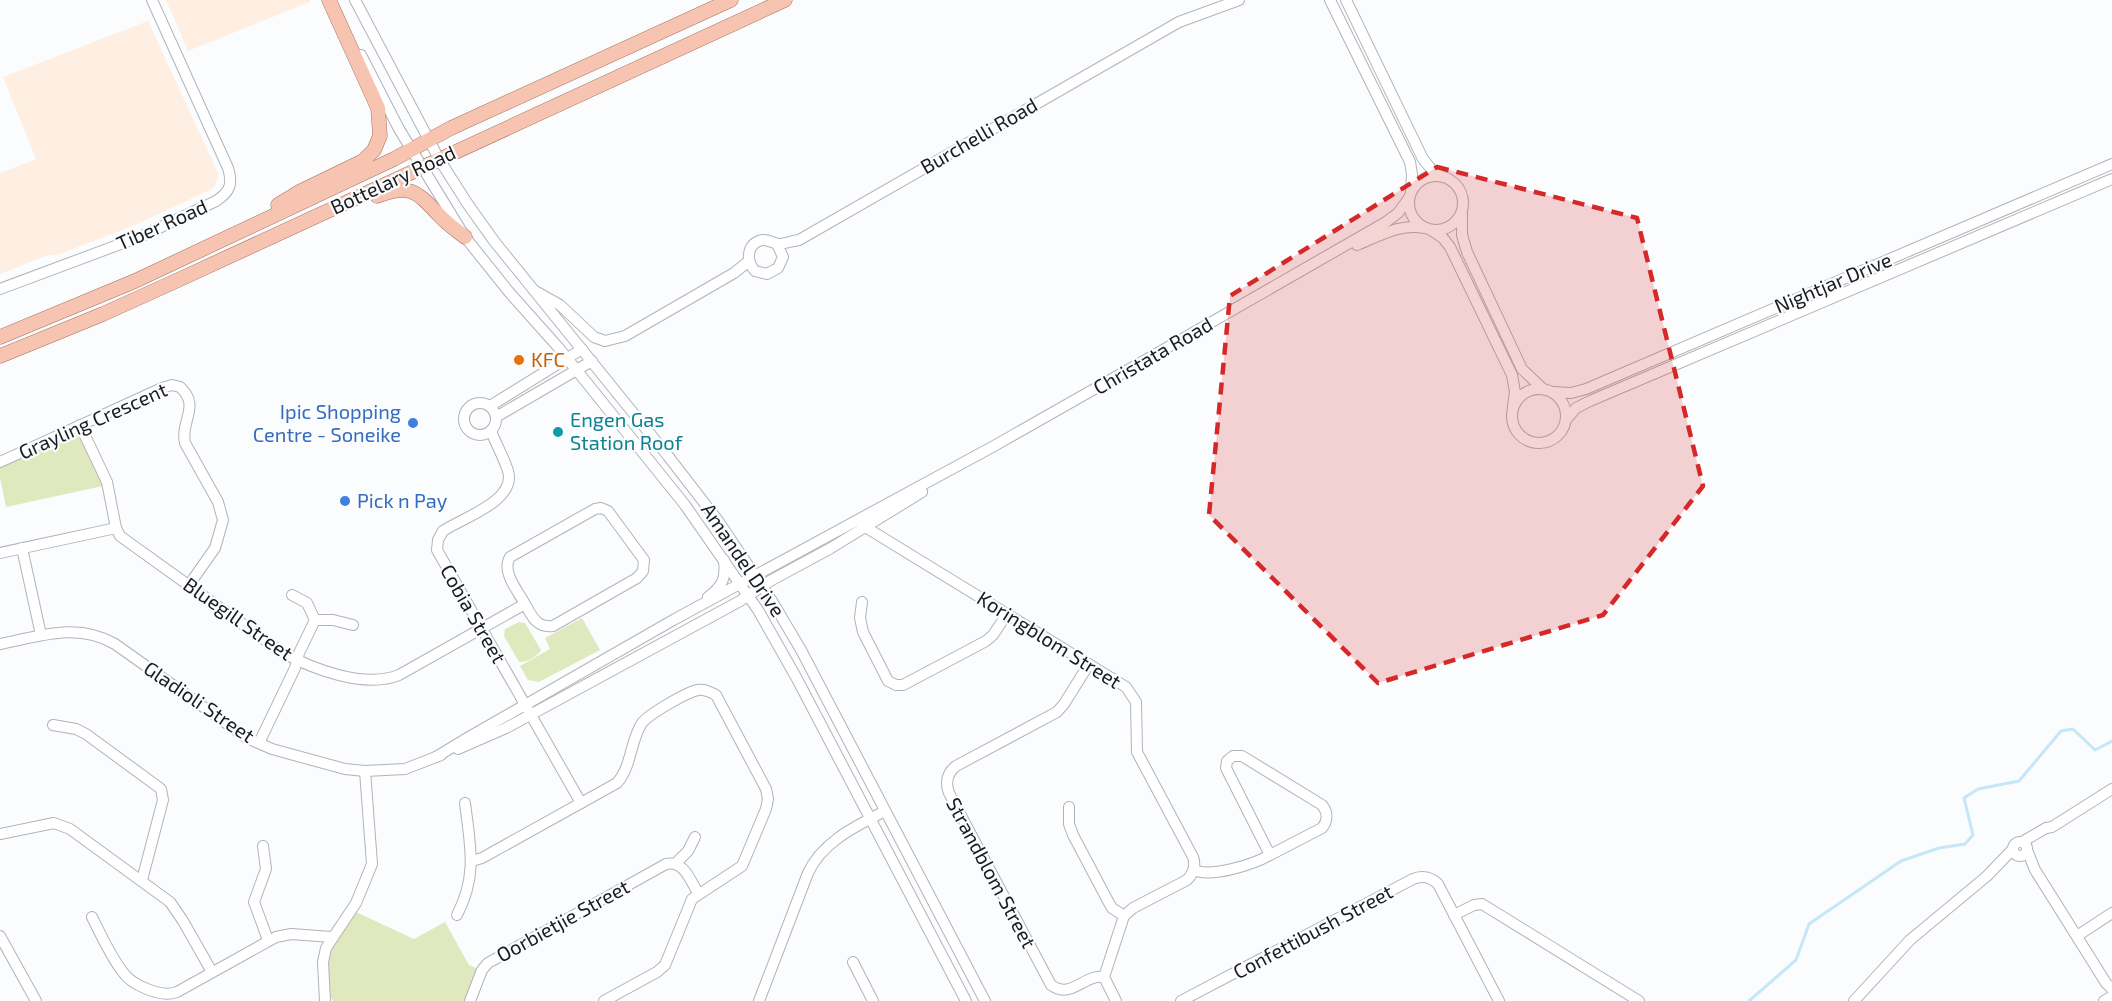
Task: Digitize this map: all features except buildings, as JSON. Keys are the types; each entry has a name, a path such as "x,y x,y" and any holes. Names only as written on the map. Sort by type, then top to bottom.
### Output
{"main road":[{"path":"223,239 301,191 363,161 378,145 381,124 378,108 331,0"},
{"name":"Bottelary Road","path":"0,337 110,292 429,140 731,0"},
{"name":"Bottelary Road","path":"0,356 103,314 785,0"},
{"path":"307,220 386,192 406,189 417,192 465,237"}],"street":[{"name":"Tiber Road","path":"0,290 142,236 216,201 230,188 231,178 228,168 152,0"},
{"name":"Amandel Drive","path":"331,0 411,150 465,237 509,292 568,359 685,505 749,596 790,668 966,1001"},
{"name":"Amandel Drive","path":"355,0 439,159 494,241 719,522 756,576 801,650 985,1001"},
{"name":"Burchelli Road","path":"1179,22 1191,12 1218,0"},
{"name":"Burchelli Road","path":"749,261 750,249 759,241 766,240 777,244 799,240 1179,22 1239,0"},
{"path":"1330,0 1410,162 1412,215 1443,238 1450,247 1512,375 1515,392 1511,413 1513,427 1522,438 1535,443 1555,438 1564,427 1565,406 1561,399 1522,369 1467,252 1462,235 1461,214 1464,202 1461,190 1453,181 1432,170 1423,159 1346,0"},
{"name":"Nightjar Drive","path":"1547,390 1571,393 1586,389 2112,164"},
{"path":"1410,195 1424,178 1441,176"},
{"name":"Nightjar Drive","path":"1566,420 1576,408 1590,401 2112,179"},
{"name":"Christata Road","path":"854,520 994,446 1310,266 1392,218 1410,195"},
{"path":"1428,229 1449,227 1461,214"},
{"name":"Christata Road","path":"1310,266 1395,229 1412,226 1428,229"},
{"path":"534,290 560,304 594,337 611,341 625,336 734,273 749,261 755,271 767,274 778,268 783,257 799,240"},
{"path":"777,244 783,257"},
{"path":"490,406 582,349"},
{"path":"496,417 592,361"},
{"name":"Grayling Crescent","path":"0,462 167,386 177,385 189,398 190,409 184,433 185,443 218,502 223,520 215,548 189,585"},
{"path":"1513,406 1522,394 1529,390 1547,390"},
{"path":"475,404 490,406 496,422 487,433 477,435 468,430 464,420 470,406 475,404"},
{"path":"0,553 116,528 106,482 80,425"},
{"name":"Cobia Street","path":"487,433 509,474 506,489 494,502 443,531 437,546 481,629 582,803"},
{"name":"Christata Road","path":"866,527 994,446"},
{"path":"595,509 608,511 644,560 643,571 637,578 553,626 545,627 538,624 525,604 507,571 506,564 510,557 595,509"},
{"path":"756,576 854,520"},
{"name":"Koringblom Street","path":"854,520 1126,687 1134,697 1136,708 1137,752 1192,857 1194,870"},
{"path":"762,586 866,527"},
{"name":"Bluegill Street","path":"116,528 120,536 280,651 297,660 355,678 381,680 399,675 525,604"},
{"path":"22,548 41,636"},
{"path":"675,619 714,593 723,584 724,558"},
{"name":"Gladioli Street","path":"528,709 675,619 756,576"},
{"name":"Gladioli Street","path":"0,644 61,631 94,634 109,640 247,738 272,749 345,769 365,771 405,769 436,757 749,596 762,586"},
{"path":"259,743 315,620 307,603 292,595"},
{"path":"862,602 860,618 863,632 887,678 896,685 903,685 986,641 993,635 1007,614"},
{"path":"315,620 333,620 353,625"},
{"name":"Strandblom Street","path":"1089,664 1057,712 956,766 948,775 947,784 1051,985 1059,990 1067,990 1098,976 1104,977"},
{"path":"472,861 482,858 612,786 620,779 639,729 646,718 693,692 703,690 716,695 764,784 768,799 766,809 744,863 698,893 690,903 667,961 662,968 604,1001"},
{"path":"53,725 76,729 86,734 161,789 163,800 142,880"},
{"path":"1116,1001 1104,977 1124,916 1133,908 1187,880 1194,870 1200,873 1249,865 1270,855 1322,828 1326,821 1326,811 1322,805 1242,756 1233,756 1227,760 1226,768 1270,855"},
{"path":"326,1001 323,962 326,948 356,903 372,864 365,771"},
{"path":"1854,1001 1910,940 1987,876 2046,828 2052,827 2112,789"},
{"path":"457,915 467,897 472,861 465,803"},
{"path":"1068,807 1069,824 1073,835 1108,903 1124,916"},
{"path":"759,1001 811,866 824,849 835,840 885,811"},
{"path":"0,834 48,824 62,824 170,902 212,972"},
{"path":"695,837 688,851 676,863 684,870 698,893"},
{"path":"263,846 266,869 254,902 268,940"},
{"path":"2021,850 2112,989"},
{"name":"Oorbietjie Street","path":"470,1001 482,970 488,963 663,865 676,863"},
{"name":"Confettibush Street","path":"1180,1001 1413,879 1423,877 1435,881 1454,915"},
{"path":"1499,1001 1454,915 1474,905 1482,904 1635,998"},
{"path":"2077,936 2112,913"},
{"path":"92,917 123,973 152,991 165,994 173,993 268,940 287,934 332,937"},
{"path":"0,936 36,1001"},
{"path":"853,962 873,1001"},
{"path":"2104,1001 2112,996"},
{"path":"1619,1001 1635,998"}],"highlighted area":[{"path":"1437,167 1637,218 1703,486 1603,615 1378,683 1209,515 1230,296"}],"shaded area":[{"path":"166,0 310,0 310,2 188,51"},
{"path":"148,21 218,173 216,184 212,189 135,225 0,274 0,173 36,159 3,77"}],"green space":[{"path":"70,434 80,436 103,486 6,507 0,467"},
{"path":"582,618 600,650 539,682 528,680 520,666 550,649 545,638"},
{"path":"519,622 525,623 541,650 532,659 522,662 519,662 504,636 505,629"},
{"path":"356,912 414,939 445,922 469,965 478,969 466,1001 333,1001 329,987 331,951"}],"waterway":[{"path":"1749,1001 1796,960 1809,924 1901,861 1939,848 1965,844 1973,835 1964,798 1978,789 2019,781 2061,731 2073,729 2095,750 2112,741"}],"place":[{"name":"KFC","path":"519,360"},
{"name":"Ipic Shopping Centre - Soneike","path":"413,423"},
{"name":"Engen Gas Station Roof","path":"558,432"},
{"name":"Pick n Pay","path":"345,501"}]}
